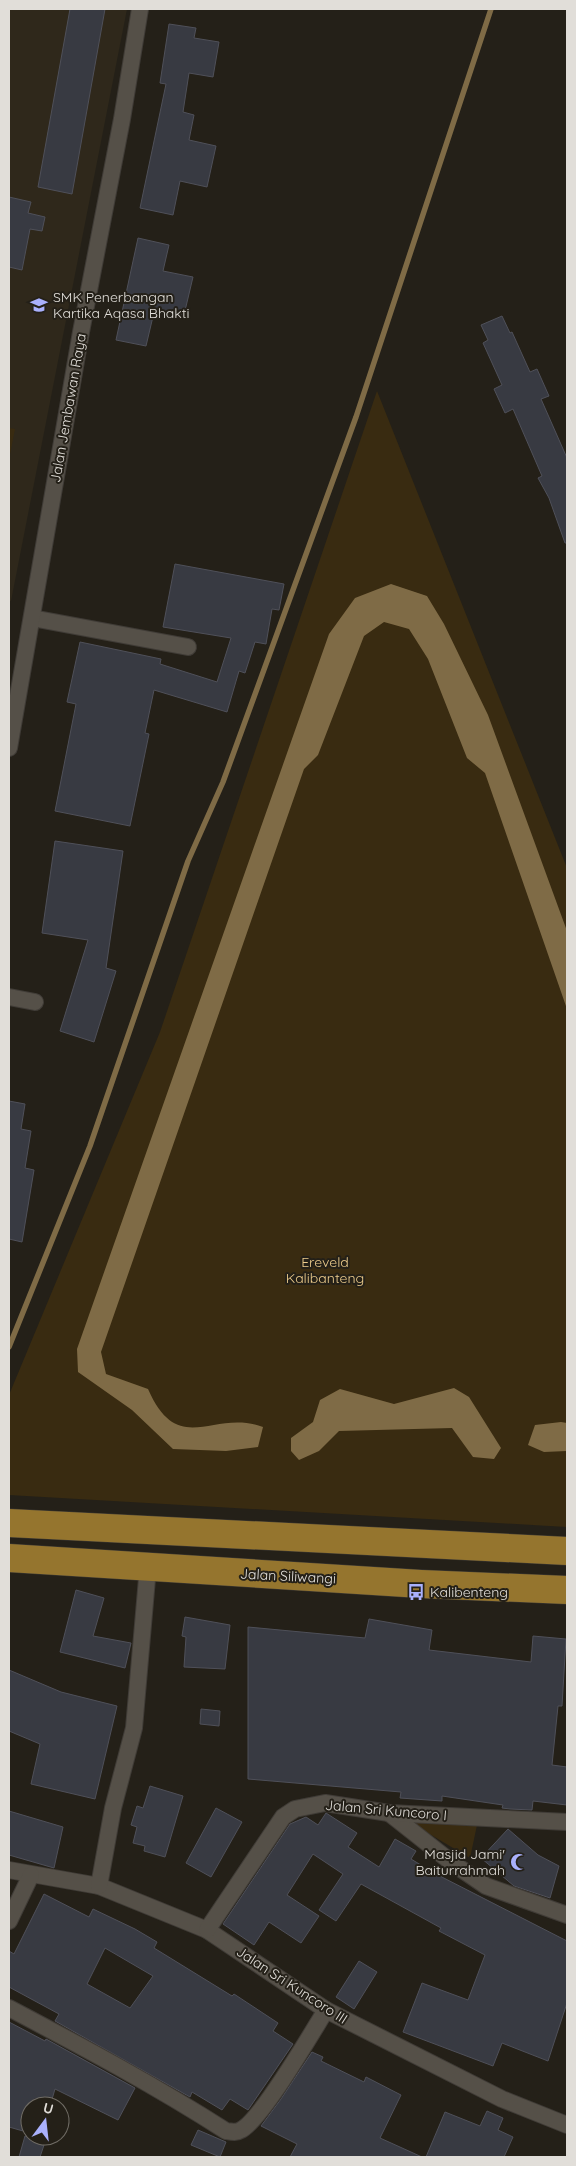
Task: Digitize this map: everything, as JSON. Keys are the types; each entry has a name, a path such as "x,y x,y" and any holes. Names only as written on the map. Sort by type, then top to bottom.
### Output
{"highway":[{"path":"9,1523 567,1551"},
{"name":"Jalan Siliwangi","path":"9,1558 421,1584 567,1590"}],"street":[{"name":"Jalan Jembawan Raya","path":"9,748 80,332 122,119 140,9"},
{"path":"32,618 188,647"},
{"path":"9,997 35,1002"},
{"path":"98,1886 113,1808 134,1728 148,1567"},
{"name":"Jalan Sri Kuncoro I","path":"207,1930 283,1817 295,1809 324,1803 389,1812 567,1822"},
{"path":"389,1812 451,1862 486,1886 567,1915"},
{"name":"Jalan Sri Kuncoro III","path":"9,1870 98,1886 207,1930 326,2010 502,2099 567,2125"},
{"path":"9,1921 30,1875"},
{"path":"9,2008 113,2062 177,2099 226,2131 234,2132 243,2129 268,2100 326,2010"}],"shaded area":[{"name":"SMK Penerbangan Kartika Aqasa Bhakti","path":"9,9 127,9 11,601 9,600"},
{"path":"391,584 427,596 444,624 488,715 567,931 567,1009 485,773 467,758 428,659 409,629 384,622 364,636 318,755 304,769 101,1352 106,1374 148,1389 160,1410 172,1422 185,1427 245,1423 263,1427 258,1447 226,1451 173,1449 132,1410 78,1372 77,1349 329,634 355,598"},
{"path":"454,1388 469,1397 501,1448 494,1459 473,1457 452,1428 339,1431 319,1451 299,1460 291,1451 291,1438 313,1422 320,1400 340,1389 394,1404"},
{"path":"567,1423 567,1451 544,1452 528,1445 535,1425"}],"green space":[{"name":"Ereveld Kalibanteng","path":"377,391 567,868 567,1527 9,1495 9,1395 160,1032"},
{"path":"9,428 15,429 9,459"},
{"path":"412,1819 477,1825 470,1858 411,1823"}],"building":[{"path":"70,9 105,9 72,194 38,187"},
{"path":"169,24 196,28 194,38 219,42 213,77 189,73 183,112 194,115 189,140 216,146 207,187 180,181 173,215 140,208 166,84 160,83"},
{"path":"9,197 31,202 28,213 45,217 42,231 30,229 22,270 9,267"},
{"path":"138,238 169,245 163,271 193,277 184,315 155,308 146,346 116,340"},
{"path":"502,316 510,333 512,332 530,372 537,369 549,396 541,399 567,458 567,543 565,543 549,498 538,478 542,476 513,409 505,413 494,389 502,385 483,343 488,340 481,325"},
{"path":"175,564 284,584 279,610 272,609 266,644 255,642 245,673 239,671 227,712 154,690 145,733 149,734 130,826 55,811 76,704 67,702 80,642 161,659 160,664 217,682 231,638 163,627"},
{"path":"55,841 123,851 106,968 116,971 94,1042 60,1031 88,940 42,933"},
{"path":"9,1101 25,1104 21,1129 31,1131 25,1168 34,1170 22,1242 9,1239"},
{"path":"76,1590 104,1598 93,1636 131,1643 125,1668 60,1652"},
{"path":"185,1617 230,1625 225,1669 184,1667 186,1637 182,1636"},
{"path":"369,1619 432,1630 429,1650 531,1662 533,1636 566,1639 562,1706 558,1706 552,1765 567,1767 567,1805 533,1801 532,1810 510,1809 502,1808 503,1805 442,1796 442,1801 400,1798 401,1792 248,1779 248,1627 365,1638"},
{"path":"9,1670 61,1692 117,1706 95,1799 31,1784 40,1744 9,1731"},
{"path":"201,1709 220,1711 219,1726 200,1724"},
{"path":"150,1786 183,1796 165,1857 144,1851 145,1846 133,1843 137,1827 131,1825 137,1806 143,1808"},
{"path":"216,1808 242,1822 211,1877 186,1863"},
{"path":"9,1811 63,1827 54,1868 9,1855"},
{"path":"326,1813 357,1833 348,1847 379,1867 395,1839 416,1851 411,1859 434,1873 567,1941 567,2003 548,2061 502,2043 493,2066 403,2032 422,1983 468,2000 485,1955 439,1931 441,1928 361,1884 336,1921 319,1910 343,1874 313,1854 287,1895 319,1916 301,1943 269,1922 254,1945 223,1924 290,1824 306,1817 318,1825"},
{"name":"Masjid Jami' Baiturrahmah","path":"508,1829 538,1855 559,1866 550,1898 514,1886 481,1858"},
{"path":"44,1894 89,1917 93,1909 157,1942 154,1948 232,1996 234,1994 278,2023 273,2031 293,2044 248,2110 230,2099 222,2110 192,2092 190,2097 55,2021 59,2014 9,1987 9,1951 14,1954","holes":["105,1948 153,1976 130,2008 87,1984"]},
{"path":"359,1961 377,1972 354,2009 336,1997"},
{"path":"9,2022 45,2041 46,2039 135,2088 118,2120 55,2089 53,2096 20,2096 20,2130 9,2127"},
{"path":"312,2052 323,2057 321,2061 364,2082 366,2077 401,2095 380,2138 422,2157 290,2157 297,2144 261,2126"},
{"path":"487,2111 503,2118 498,2130 513,2137 504,2157 426,2157 445,2112 480,2126"},
{"path":"198,2130 226,2142 220,2157 191,2145"},
{"path":"22,2146 44,2146 40,2157 19,2157"}],"waterway":[{"path":"9,1347 90,1146 188,861 223,782 356,417 491,9"}],"place":[{"name":"SMK Penerbangan Kartika Aqasa Bhakti","path":"39,305"},
{"name":"Kalibenteng","path":"416,1592"},
{"name":"Masjid Jami' Baiturrahmah","path":"519,1862"}]}
